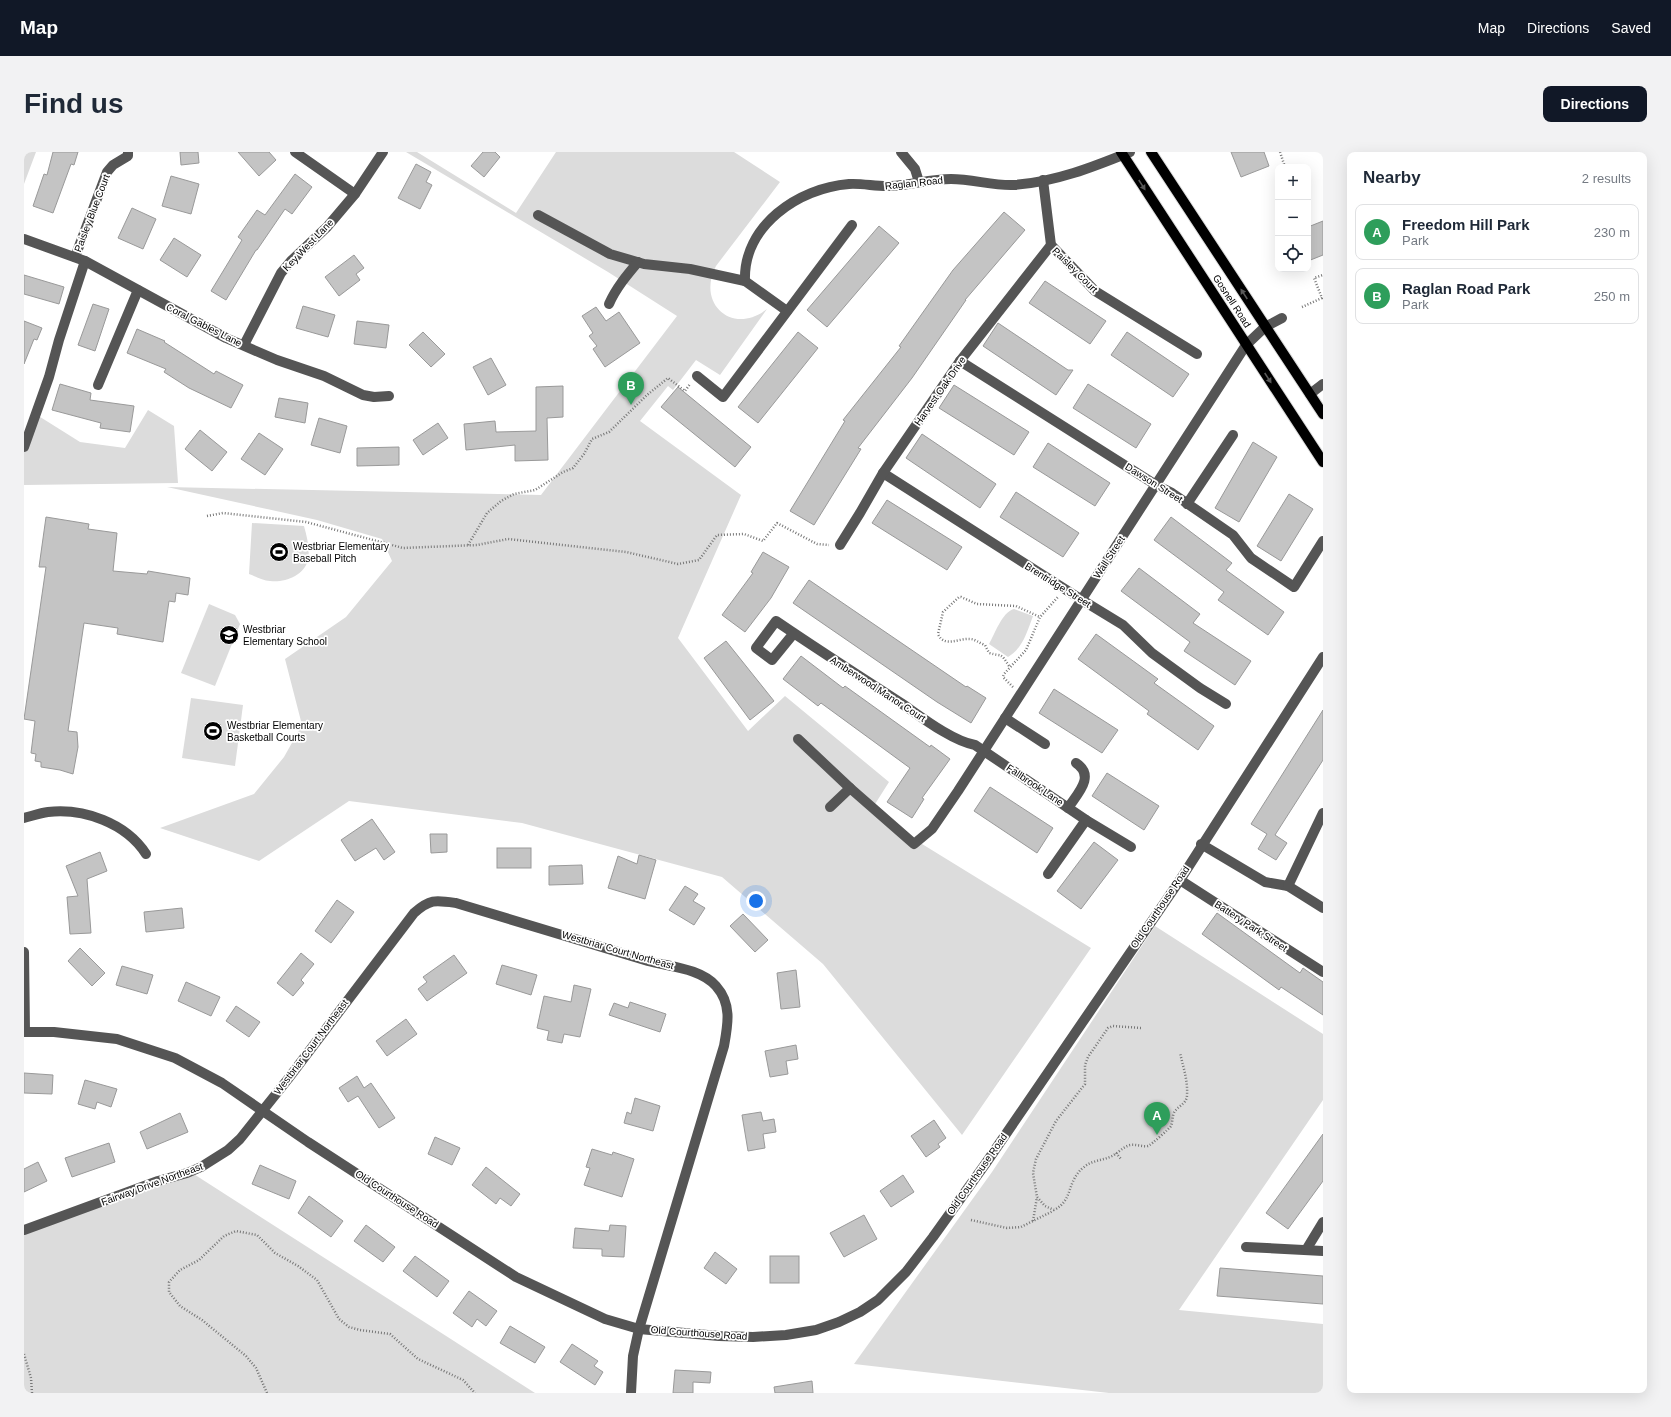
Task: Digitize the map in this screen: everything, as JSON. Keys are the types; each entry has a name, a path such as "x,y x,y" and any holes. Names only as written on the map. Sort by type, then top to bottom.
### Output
{"main road":[{"name":"Gosnell Road","path":"1151,152 1323,414"},
{"name":"Gosnell Road","path":"1124,153 1246,345 1323,462"}],"street":[{"path":"295,152 355,194"},
{"name":"Key West Lane","path":"244,345 282,273 291,261 327,227 355,194 383,152"},
{"path":"901,152 915,169 919,182"},
{"name":"Raglan Road","path":"745,281 747,256 755,238 775,215 793,202 819,190 850,184 881,187 951,179 1000,185 1015,185 1081,171 1124,153"},
{"name":"Paisley Blue Court","path":"75,257 107,172 113,165 128,154"},
{"name":"Paisley Court","path":"1043,180 1051,245 1095,291 1197,354"},
{"path":"538,215 610,254 638,262 690,269 745,281 787,311"},
{"path":"697,376 723,398 852,225"},
{"name":"Coral Gables Lane","path":"24,239 85,261 226,338 277,360 324,376 363,395 374,397 389,396"},
{"name":"Harvest Oak Drive","path":"840,545 883,473 960,361 1051,245"},
{"path":"24,447 49,378 59,340 85,261"},
{"path":"609,304 621,283 638,262"},
{"path":"98,385 138,290"},
{"name":"Wall Street","path":"850,788 914,844 932,829 1022,693 1246,345 1265,327 1282,318"},
{"name":"Dawson Street","path":"960,361 1156,485 1172,493 1233,535 1251,558 1294,587 1323,542"},
{"path":"1310,394 1323,384"},
{"path":"1187,504 1233,436"},
{"name":"Brentridge Street","path":"883,473 1123,625 1152,653 1200,688 1226,704"},
{"name":"Amberwood Manor Court","path":"794,633 772,660 756,648 776,621 921,717 964,743 975,745 984,751"},
{"name":"Old Courthouse Road","path":"24,1032 84,1034 118,1039 156,1050 198,1069 222,1083 262,1111 516,1277 605,1319 639,1329 719,1336 753,1337 792,1335 816,1330 839,1322 860,1312 878,1300 906,1272 933,1237 1180,880 1201,844 1323,657"},
{"path":"1005,718 1045,744"},
{"path":"798,739 850,788 830,807"},
{"name":"Fallbrook Lane","path":"984,751 1086,820 1131,847"},
{"path":"1068,808 1085,781 1086,774 1082,767 1076,763"},
{"path":"24,818 48,812 64,811 83,814 118,826 131,835 146,854"},
{"path":"1288,886 1323,813"},
{"path":"1048,874 1086,820"},
{"path":"1201,844 1265,882 1288,886 1323,908"},
{"name":"Battery Park Street","path":"1180,880 1323,972"},
{"name":"Westbriar Court Northeast","path":"262,1111 288,1079 406,922 424,904 430,901 436,900 456,903 705,977 715,985 723,995 728,1008 729,1021 724,1046 639,1329 633,1356 630,1393"},
{"path":"24,952 24,1032"},
{"name":"Fairway Drive Northeast","path":"24,1230 201,1167 228,1150 240,1139 262,1111"},
{"path":"1306,1250 1323,1222"},
{"path":"1246,1247 1323,1251"}],"path":[{"path":"1280,152 1284,164"},
{"path":"1302,307 1322,298 1314,278 1323,275"},
{"path":"468,546 487,513 501,501 514,494 536,490 563,472 573,468 584,454 592,439 609,432 647,395 668,378 685,391 697,376"},
{"path":"207,516 223,513 306,522 403,548 468,546 508,539 626,552 678,564 699,560 717,535 744,534 763,541 777,523 818,544 840,545"},
{"path":"1022,693 1003,678 1004,674 1009,666 1026,650 1040,617 1051,606 1064,588"},
{"path":"1009,666 1002,656 989,653 985,645 978,643 974,639 968,638 947,642 940,638 938,634 943,612 961,596 977,604 1016,606 1040,617"},
{"path":"1033,1221 1037,1197 1033,1173 1036,1159 1056,1120 1069,1103 1082,1090 1085,1084 1085,1065 1088,1057 1108,1028 1113,1026 1141,1028"},
{"path":"970,1220 1007,1228 1020,1227 1061,1207 1066,1199 1075,1174 1091,1162 1112,1156 1132,1144 1151,1145 1170,1126 1174,1112 1186,1101 1188,1095 1180,1053"},
{"path":"1116,1153 1121,1158"},
{"path":"1037,1197 1045,1206 1054,1210"},
{"path":"267,1393 256,1368 246,1356 202,1320 180,1306 169,1292 170,1282 180,1270 199,1260 224,1236 236,1231 257,1235 275,1253 298,1266 317,1280 339,1319 349,1327 390,1334 418,1360 463,1380 475,1393"},
{"path":"24,1354 31,1378 32,1393"}],"shaded area":[{"path":"24,152 36,152 24,184"},
{"path":"406,152 417,152 516,213 556,152 734,152 780,182 716,266 711,280 711,293 714,303 721,312 731,317 742,319 754,316 767,309 720,375 696,360 673,390 668,386 640,421 741,495 678,638 748,731 785,696 889,782 870,812 1091,948 962,1135 823,964 722,877 522,823 349,801 259,861 160,828 254,794 284,757 302,725 285,659 346,617 392,561 382,539 317,520 167,487 541,495 677,316 608,272"},
{"path":"148,410 174,426 178,483 24,485 24,447 37,415 80,442 125,448"},
{"name":"Westbriar Elementary Baseball Pitch","path":"252,523 304,526 309,552 306,566 293,577 281,581 267,581 249,574"},
{"path":"209,604 235,615 240,624 215,686 181,673"},
{"path":"1014,609 1033,616 1021,644 1008,657 989,644 1002,619 1006,614"},
{"name":"Westbriar Elementary Basketball Courts","path":"191,698 243,705 235,766 182,758"},
{"path":"1155,926 1323,1034 1323,1100 1179,1310 1323,1324 1323,1393 1109,1393 854,1364 992,1172"},
{"path":"189,1171 535,1393 24,1393 24,1230"}],"building":[{"path":"53,152 78,152 74,165 71,164 53,213 33,206 44,174 47,175"},
{"path":"180,152 198,152 199,163 181,165"},
{"path":"238,152 269,152 276,160 259,176"},
{"path":"483,152 495,152 500,157 484,177 471,166"},
{"path":"1231,152 1264,152 1269,166 1241,177"},
{"path":"416,164 431,172 426,182 432,185 420,209 398,198"},
{"path":"295,174 312,187 292,214 285,209 256,250 226,300 211,291 242,240 238,237 257,210 265,215"},
{"path":"171,176 199,184 191,214 162,206"},
{"path":"132,208 156,219 143,249 118,238"},
{"path":"1004,212 1025,230 965,300 912,378 858,448 861,449 814,525 790,511 845,421 843,420 901,347 899,346 953,270"},
{"path":"1323,221 1323,255 1311,260 1311,236 1311,226"},
{"path":"879,226 899,243 827,327 807,310"},
{"path":"174,238 201,255 187,277 160,260"},
{"path":"354,255 364,268 356,274 360,280 339,296 325,277"},
{"path":"24,275 64,287 59,304 24,294"},
{"path":"1045,281 1106,321 1090,344 1029,303"},
{"path":"93,304 109,309 95,351 78,345"},
{"path":"303,306 335,315 328,337 296,328"},
{"path":"596,307 606,321 619,312 640,343 605,367 593,349 597,346 589,336 593,333 582,316"},
{"path":"24,321 42,328 37,340 34,339 24,364"},
{"path":"357,321 389,325 386,348 354,344"},
{"path":"998,323 1068,370 1073,370 1056,395 983,346"},
{"path":"137,329 165,341 164,342 214,374 216,371 243,385 231,408 189,388 164,372 166,369 127,353"},
{"path":"423,332 445,354 431,367 409,345"},
{"path":"798,332 818,348 758,423 738,407"},
{"path":"1127,332 1189,374 1173,397 1111,355"},
{"path":"491,358 506,385 488,395 473,367"},
{"path":"60,384 91,393 90,400 134,406 130,432 100,428 101,423 52,410"},
{"path":"1088,384 1151,424 1136,448 1073,408"},
{"path":"954,385 1029,432 1014,455 939,408"},
{"path":"563,386 563,417 547,418 548,460 515,461 515,445 466,450 464,424 495,421 496,432 536,431 536,387"},
{"path":"678,387 751,447 735,467 661,407"},
{"path":"279,398 308,403 305,423 275,417"},
{"path":"319,418 347,426 340,453 311,445"},
{"path":"438,423 448,438 423,455 413,440"},
{"path":"200,430 227,452 212,471 185,449"},
{"path":"259,433 283,449 265,475 241,459"},
{"path":"922,434 996,484 980,508 906,458"},
{"path":"1253,442 1277,457 1239,522 1215,508"},
{"path":"1048,443 1110,483 1095,506 1033,467"},
{"path":"399,447 399,465 357,466 357,448"},
{"path":"1016,492 1079,533 1063,557 1000,517"},
{"path":"1289,494 1313,509 1281,561 1257,546"},
{"path":"887,500 962,547 947,570 872,523"},
{"path":"46,517 89,524 88,529 117,533 113,571 147,574 148,571 190,578 188,595 176,593 175,602 169,601 163,642 117,634 118,628 84,623 68,731 77,732 78,747 73,774 41,767 41,762 35,761 36,754 31,753 35,721 24,719 46,567 39,567"},
{"path":"1171,517 1232,563 1226,570 1284,612 1268,635 1218,600 1224,592 1154,540"},
{"path":"763,552 789,567 771,598 745,632 722,615 753,573 751,572"},
{"path":"1139,568 1200,614 1193,623 1251,661 1235,685 1184,651 1190,642 1121,591"},
{"path":"809,580 966,687 967,686 986,698 971,723 937,702 793,603"},
{"path":"1096,634 1158,679 1154,683 1214,726 1198,750 1147,714 1149,711 1078,659"},
{"path":"726,641 774,701 750,720 704,658"},
{"path":"801,656 843,688 845,686 930,747 931,745 950,759 922,798 924,799 912,818 887,802 910,768 821,703 818,706 783,679"},
{"path":"1054,689 1118,730 1102,753 1039,713"},
{"path":"1323,710 1323,760 1275,835 1287,843 1276,860 1258,849 1267,834 1251,824"},
{"path":"1107,773 1159,806 1144,830 1092,796"},
{"path":"990,787 1053,828 1037,853 974,811"},
{"path":"372,819 395,852 384,860 376,848 355,861 341,840"},
{"path":"430,834 447,834 447,852 431,853"},
{"path":"1094,842 1118,860 1081,909 1057,891"},
{"path":"497,848 531,848 531,868 497,868"},
{"path":"100,852 107,871 87,879 91,933 70,934 67,897 78,896 66,866"},
{"path":"639,855 656,860 645,899 608,888 618,856 637,864"},
{"path":"582,865 583,884 549,885 549,866"},
{"path":"685,886 698,894 693,901 705,908 694,925 669,910"},
{"path":"337,900 354,912 331,943 315,931"},
{"path":"182,908 184,928 146,932 144,912"},
{"path":"1217,913 1300,973 1303,968 1323,982 1323,1015 1281,987 1279,990 1202,934"},
{"path":"743,914 768,940 755,952 730,926"},
{"path":"80,948 105,973 92,986 68,961"},
{"path":"301,953 314,964 301,980 304,983 293,996 277,983"},
{"path":"454,955 467,973 427,1001 418,989 427,982 423,977"},
{"path":"502,965 537,975 531,995 496,984"},
{"path":"122,966 153,975 147,994 116,985"},
{"path":"796,970 800,1007 781,1009 777,973"},
{"path":"186,982 220,997 211,1016 178,1001"},
{"path":"574,985 591,989 580,1037 564,1034 562,1043 547,1040 549,1031 537,1028 544,996 571,1002"},
{"path":"630,1002 666,1014 660,1032 609,1015 614,1003 628,1008"},
{"path":"236,1006 260,1022 249,1037 226,1021"},
{"path":"406,1019 417,1034 387,1056 376,1041"},
{"path":"796,1045 798,1059 786,1061 788,1074 770,1077 765,1051"},
{"path":"24,1073 53,1075 52,1094 24,1093"},
{"path":"357,1076 364,1088 371,1083 395,1118 379,1128 358,1096 348,1102 339,1088"},
{"path":"85,1080 117,1089 111,1107 97,1102 95,1109 78,1104"},
{"path":"635,1098 660,1106 653,1131 624,1123 627,1112 631,1114"},
{"path":"761,1112 763,1121 774,1119 776,1132 763,1134 765,1148 748,1151 742,1115"},
{"path":"180,1113 188,1132 147,1149 140,1132"},
{"path":"934,1120 946,1138 938,1144 940,1147 926,1157 911,1136"},
{"path":"1323,1134 1323,1181 1288,1229 1266,1213"},
{"path":"435,1137 460,1148 452,1165 428,1154"},
{"path":"109,1143 115,1162 72,1177 65,1158"},
{"path":"592,1149 612,1155 613,1152 634,1159 622,1197 584,1185 590,1168 586,1167"},
{"path":"38,1162 47,1181 24,1192 24,1169"},
{"path":"260,1165 296,1181 289,1199 252,1184"},
{"path":"486,1167 520,1194 511,1206 500,1198 496,1204 472,1185"},
{"path":"903,1175 914,1192 891,1207 880,1191"},
{"path":"309,1196 343,1221 331,1237 298,1213"},
{"path":"864,1215 877,1239 844,1257 830,1233"},
{"path":"366,1225 395,1247 383,1262 354,1241"},
{"path":"610,1225 626,1226 624,1257 602,1256 602,1249 573,1248 575,1228 609,1231"},
{"path":"715,1252 737,1269 726,1284 704,1268"},
{"path":"415,1256 449,1281 437,1297 403,1271"},
{"path":"770,1256 799,1256 799,1283 770,1283"},
{"path":"1220,1268 1323,1276 1323,1304 1217,1296"},
{"path":"469,1291 497,1311 486,1326 477,1319 472,1327 453,1313"},
{"path":"510,1326 545,1347 535,1363 500,1343"},
{"path":"572,1344 598,1361 594,1366 603,1372 595,1385 560,1362"},
{"path":"675,1370 711,1372 710,1383 693,1382 693,1393 673,1393"},
{"path":"812,1381 813,1393 775,1393 774,1387"}],"place":[{"name":"Raglan Road Park","path":"631,405"},
{"name":"Westbriar Elementary Baseball Pitch","path":"279,552"},
{"name":"Westbriar Elementary School","path":"229,635"},
{"name":"Westbriar Elementary Basketball Courts","path":"213,731"},
{"name":"Freedom Hill Park","path":"1157,1135"}]}
